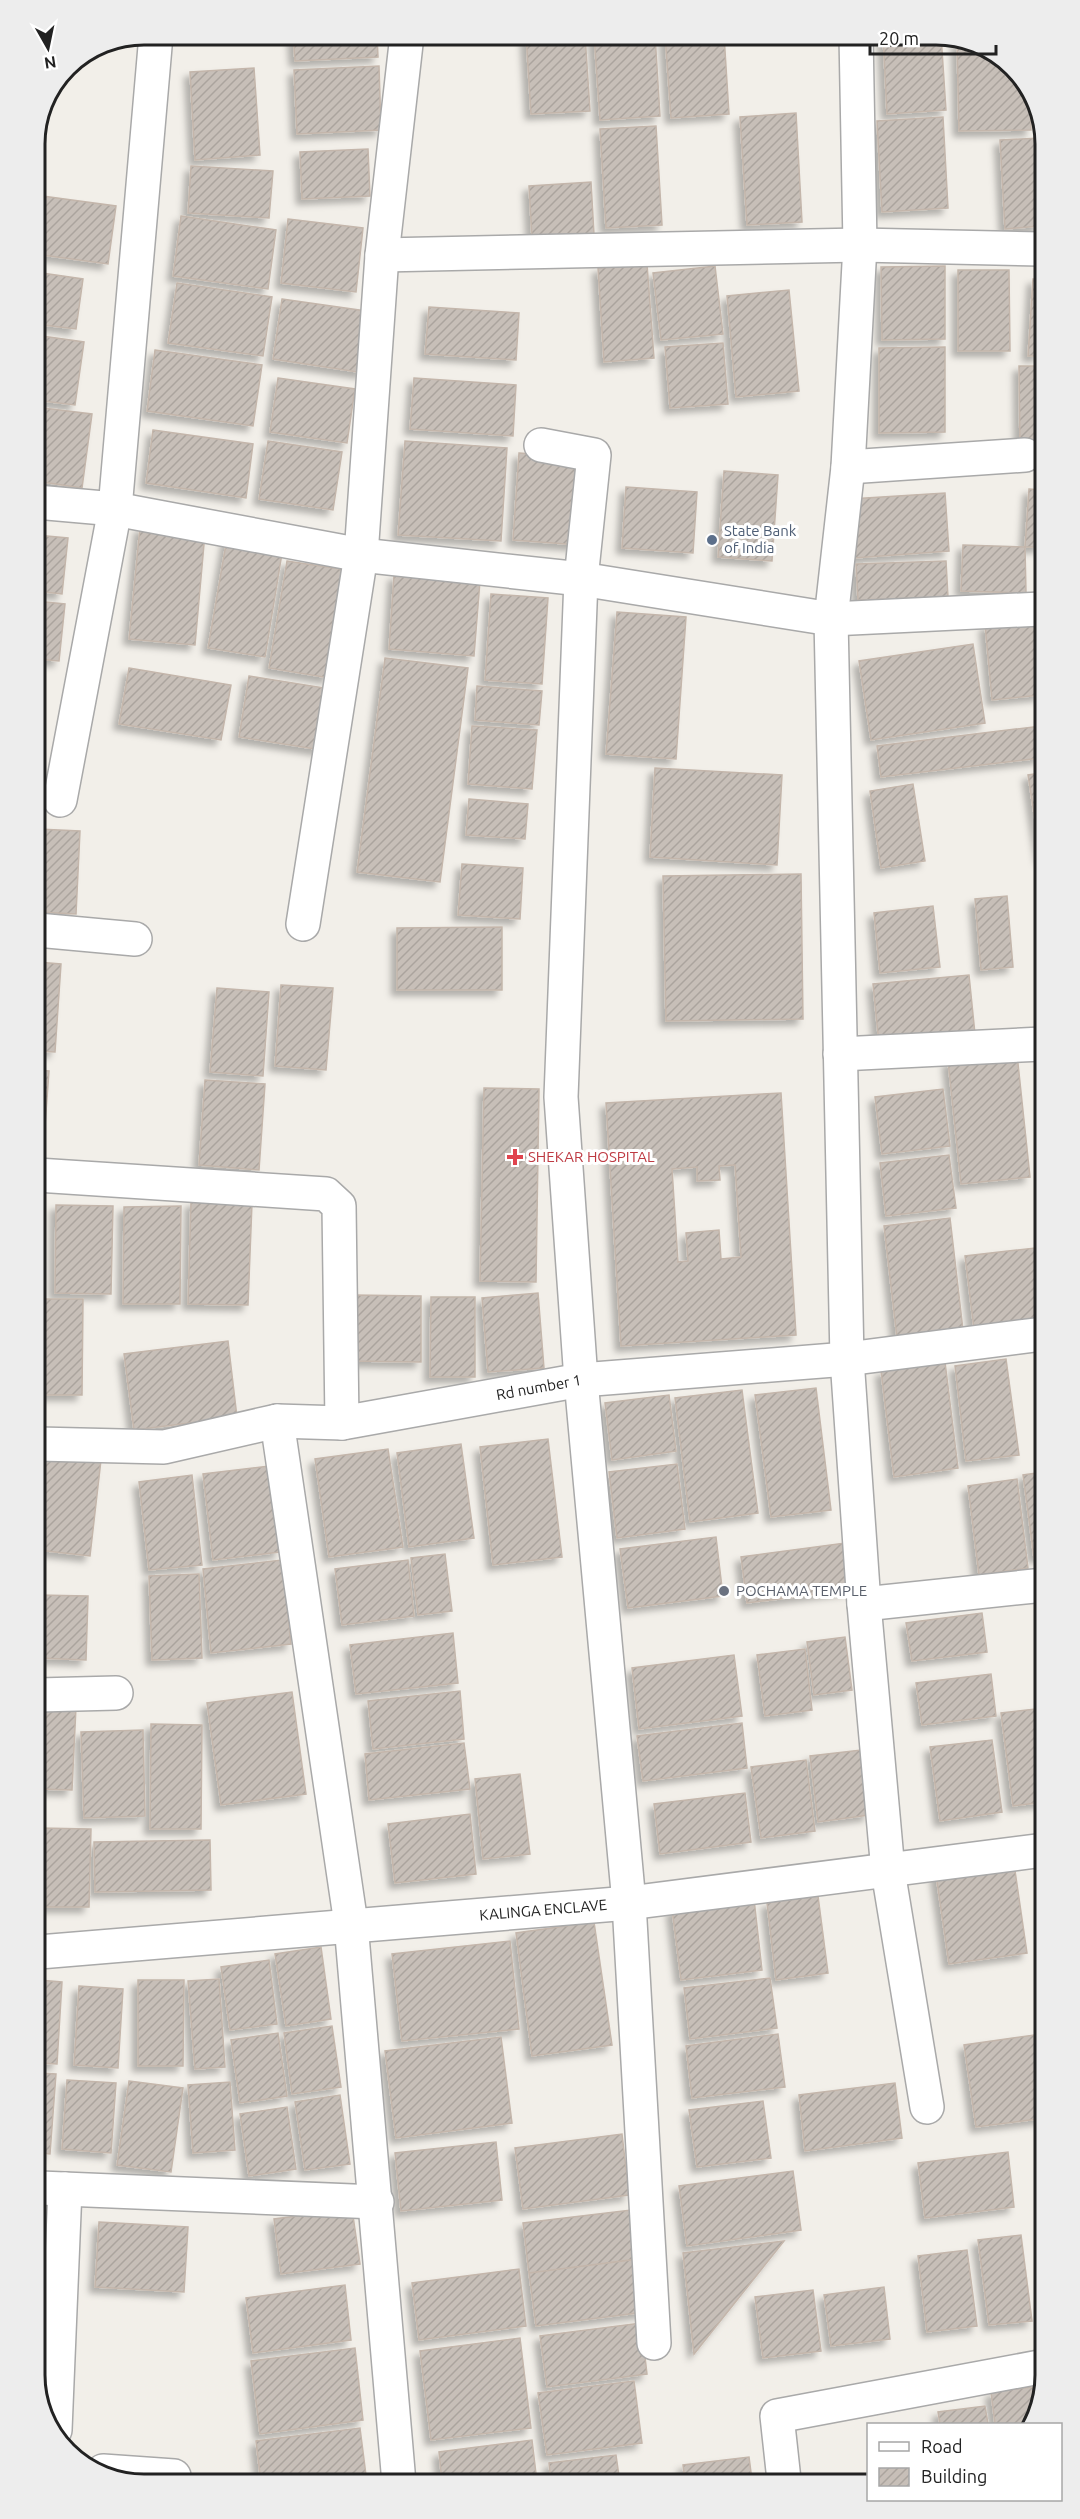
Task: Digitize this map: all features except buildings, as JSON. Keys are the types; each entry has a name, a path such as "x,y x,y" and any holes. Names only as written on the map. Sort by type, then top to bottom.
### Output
{"street":[{"path":"60,800 114,509 155,45"},
{"path":"303,924 361,555 382,255 406,45"},
{"path":"856,45 860,245 848,467 831,619 847,1359 864,1604 888,1871 927,2107"},
{"path":"382,255 860,245 1035,249"},
{"path":"541,445 594,455 581,579 561,1097 581,1380 629,1903 654,2343"},
{"path":"848,467 1025,455"},
{"path":"45,503 114,509 361,555 581,579 831,619 1035,609"},
{"path":"45,931 135,939"},
{"path":"840,1053 1035,1044"},
{"path":"45,1176 326,1194 339,1206 342,1423"},
{"name":"Rd number 1","path":"45,1444 164,1447 277,1421 342,1423 581,1380 847,1359 1035,1335"},
{"path":"277,1421 351,1924 398,2474"},
{"path":"864,1604 1035,1586"},
{"path":"45,1695 116,1693"},
{"name":"KALINGA ENCLAVE","path":"45,1951 351,1924 629,1903 1035,1851"},
{"path":"55,2419 52,2189 376,2202"},
{"path":"783,2474 777,2416 1035,2368"}],"place":[{"name":"State Bank of India","path":"712,540"},
{"name":"SHEKAR HOSPITAL","path":"515,1157"},
{"name":"POCHAMA TEMPLE","path":"724,1591"}]}
